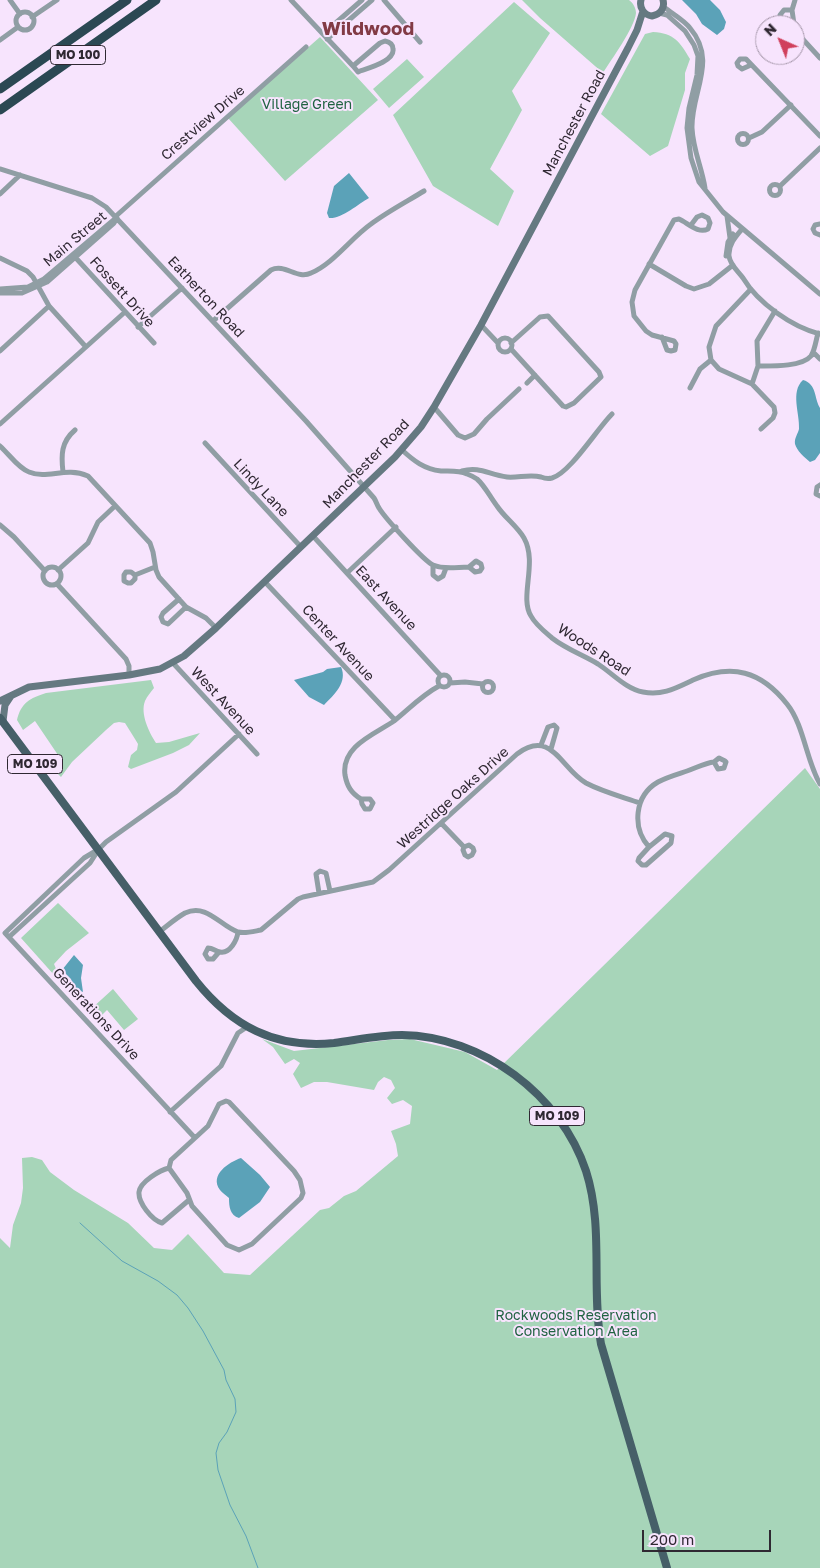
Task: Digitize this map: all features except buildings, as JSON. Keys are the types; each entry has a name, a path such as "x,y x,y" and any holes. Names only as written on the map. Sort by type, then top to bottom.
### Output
{"highway":[{"name":"MO 100","path":"0,89 127,0"},
{"name":"MO 100","path":"0,110 156,0"}],"main road":[{"name":"MO 109","path":"1,720 209,997 231,1017 247,1027 277,1039 305,1044 335,1043 392,1035 442,1040 473,1051 501,1066 534,1091 551,1108 574,1144 589,1182 595,1210 596,1312 604,1356 667,1568"}],"street":[{"path":"10,0 20,14"},
{"path":"32,17 57,0"},
{"path":"291,0 358,72 389,59 393,53 390,42 380,43 353,66"},
{"path":"325,36 362,0"},
{"path":"325,36 372,0"},
{"path":"384,0 420,42"},
{"path":"792,15 795,0"},
{"path":"640,1 643,11 650,15 659,13 667,15 689,36 698,56 700,76"},
{"path":"659,13 663,3 688,26 698,40 703,55 700,76 687,117 687,138 698,182 727,216 820,294"},
{"path":"780,15 784,10 792,10"},
{"name":"Manchester Road","path":"0,701 29,686 148,672 173,663 216,628 402,450 434,407 481,326 637,30 643,11"},
{"path":"27,13 32,17 33,22 30,28 25,30 18,27 16,20 20,14 27,13"},
{"name":"Manchester Road","path":"637,30 650,15"},
{"path":"0,40 18,27"},
{"path":"805,42 820,58"},
{"name":"Crestview Drive","path":"116,217 306,47"},
{"path":"751,64 820,136"},
{"path":"749,138 762,132 791,105"},
{"path":"780,186 820,148"},
{"name":"Eatherton Road","path":"0,169 92,198 106,207 306,421 365,487 380,509 426,561 433,565 433,574 438,579 443,576 446,568"},
{"path":"0,194 20,176"},
{"path":"212,321 271,270 276,267 284,268 300,275 310,274 329,261 371,224 424,191"},
{"path":"727,216 730,238"},
{"name":"Main Street","path":"0,293 22,292 36,285 75,257 116,217"},
{"path":"662,338 646,331 638,322 633,312 633,296 674,220 679,219 691,225"},
{"path":"820,224 815,225 813,229 815,233 820,235"},
{"path":"741,227 730,238 726,248 726,254 732,267 751,289 775,311 801,328 819,334 811,356 799,363 758,366"},
{"path":"732,267 729,258 730,247 732,240 741,227"},
{"name":"Fossett Drive","path":"75,257 154,343"},
{"path":"0,258 28,271 49,306 86,346"},
{"path":"649,264 694,289 705,287 732,267"},
{"name":"Main Street","path":"0,288 36,285"},
{"path":"138,326 182,288"},
{"path":"751,289 716,326 709,344 711,360 720,369 752,384 775,410 774,418 761,429"},
{"path":"0,350 49,306"},
{"path":"752,384 758,366 757,342 775,311"},
{"path":"0,424 125,312"},
{"path":"481,326 498,343 498,347 503,352 507,352 511,349 512,343 540,316 548,316 599,372 601,377 574,403 566,407 511,349"},
{"path":"498,343 500,339 505,338 509,339 512,343"},
{"path":"813,352 820,359"},
{"path":"690,388 700,369 711,360"},
{"path":"527,383 535,375"},
{"path":"434,407 458,435 465,438 474,434 519,389"},
{"path":"459,472 474,468 504,477 531,476 546,479 554,478 566,470 612,414"},
{"path":"63,472 62,449 67,438 75,430"},
{"name":"Lindy Lane","path":"205,443 301,547"},
{"path":"0,446 21,467 31,473 42,475 73,471 88,476 150,543 159,578 186,607 206,618 216,628"},
{"name":"Woods Road","path":"402,450 418,464 428,469 459,472 476,478 524,539 530,565 527,605 530,616 553,638 599,664 628,686 642,692 671,691 693,680 716,673 734,671 752,675 777,693 788,705 820,784"},
{"path":"820,485 815,490 816,494 820,496"},
{"path":"58,570 88,543 98,522 115,506"},
{"path":"0,525 14,536 46,571"},
{"path":"347,573 396,527"},
{"name":"East Avenue","path":"313,536 441,676 447,676 450,683"},
{"path":"433,565 446,568 469,567"},
{"path":"135,575 155,567"},
{"path":"53,568 58,570 61,577 57,584 52,585 45,581 46,571 53,568"},
{"name":"Center Avenue","path":"265,582 395,720"},
{"path":"57,584 126,659 130,666 129,675"},
{"path":"179,599 163,613 161,617 163,622 168,624 186,607"},
{"name":"West Avenue","path":"173,663 257,754"},
{"path":"439,686 438,680 441,676"},
{"path":"361,799 350,790 346,782 345,770 347,760 357,745 395,720 421,696 439,686 444,688 450,683 465,682 483,684"},
{"path":"0,696 13,694"},
{"path":"1,720 5,705 13,694"},
{"path":"551,749 558,731 554,725 548,727 542,746 551,749 585,782 640,803"},
{"path":"99,849 176,792 239,734"},
{"name":"Westridge Oaks Drive","path":"238,932 261,930 298,899 367,884 379,879 517,754 529,747 542,746"},
{"path":"649,847 642,836 638,814 640,803 649,789 659,782 714,762"},
{"path":"441,823 464,847"},
{"path":"665,834 672,836 671,843 646,865 642,865 638,861 639,858 649,847 665,834"},
{"name":"Generations Drive","path":"99,849 84,858 7,935 195,1138"},
{"path":"319,893 316,874 320,871 326,873 330,891"},
{"path":"159,932 185,913 197,911 211,915 238,932 237,937 227,951 220,952"},
{"path":"170,1112 221,1066 238,1034 247,1027"},
{"path":"226,1101 229,1102 294,1171 300,1180 303,1194 301,1198 252,1244 239,1250 227,1245 192,1206 187,1193 169,1168 171,1160 195,1138 208,1126 219,1104 226,1101"},
{"path":"169,1168 157,1172 141,1187 140,1197 147,1212 158,1222 162,1223 189,1200"}],"green space":[{"path":"522,0 629,0 634,6 636,13 632,26 603,73"},
{"path":"514,2 550,33 512,91 522,110 490,169 514,191 498,226 433,186 393,115"},
{"path":"653,32 671,36 683,48 690,59 685,73 685,90 668,146 650,156 601,114 645,34"},
{"name":"Village Green","path":"320,37 378,100 285,181 228,118"},
{"path":"407,59 424,77 389,108 373,89"},
{"path":"151,680 154,688 145,701 144,717 156,743 169,742 200,733 189,745 131,769 128,767 131,755 137,750 138,744 125,723 114,723 72,762 61,777 54,770 58,755 35,721 23,730 17,720 21,709 27,702 46,693"},
{"name":"Rockwoods Reservation Conservation Area","path":"805,768 820,789 820,1568 0,1568 0,1238 10,1248 13,1225 21,1203 23,1188 22,1158 32,1157 42,1160 50,1172 74,1190 128,1223 154,1248 172,1250 188,1234 224,1273 250,1275 320,1210 329,1208 344,1196 356,1191 398,1156 391,1131 410,1124 412,1106 403,1100 392,1104 387,1098 395,1088 391,1080 384,1077 378,1082 374,1090 327,1082 314,1082 301,1088 293,1074 300,1063 294,1059 285,1064 273,1047 262,1039 294,1051 410,1039 465,1052 497,1070"},
{"path":"58,903 89,933 66,951 54,964 63,985 21,938"},
{"path":"113,989 138,1019 124,1030 107,1010 99,1018 91,1009"}],"water":[{"path":"682,0 710,0 720,10 726,22 724,29 717,35 702,24 696,14"},
{"path":"349,173 369,198 344,214 329,218 327,213 334,186"},
{"path":"803,380 808,382 813,388 820,408 820,453 815,460 810,462 803,456 795,444 799,429 796,397 799,385"},
{"path":"341,667 343,678 339,688 324,705 309,697 294,680 323,672 327,669"},
{"path":"74,955 83,965 81,978 83,992 74,988 71,979 62,970"},
{"path":"241,1158 270,1187 260,1202 239,1218 232,1213 229,1198 220,1190 217,1179 226,1166"}],"waterway":[{"path":"80,1223 122,1261 158,1281 177,1295 203,1331 224,1370 226,1380 235,1399 236,1412 227,1432 219,1443 216,1453 218,1470 230,1505 246,1536 258,1568"}],"district":[{"name":"Wildwood","path":"368,29"}]}
